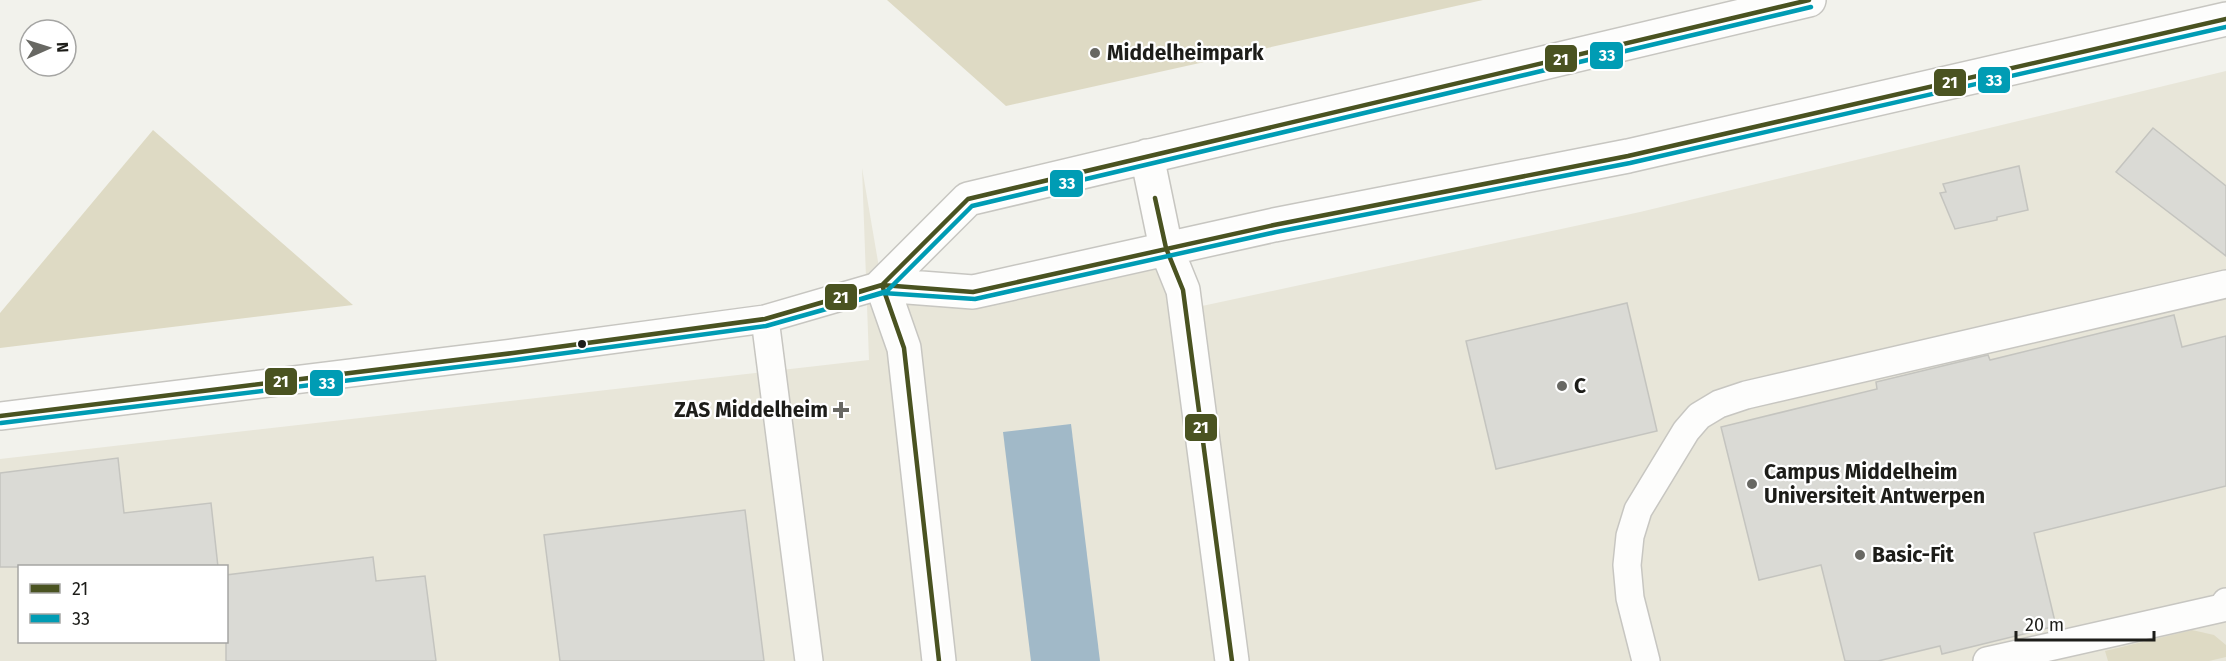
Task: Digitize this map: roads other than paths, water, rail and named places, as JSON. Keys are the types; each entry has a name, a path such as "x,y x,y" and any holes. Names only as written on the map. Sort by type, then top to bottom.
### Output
{"street":[{"path":"882,285 968,199 1809,0"},
{"path":"882,285 973,292 1166,248 1628,156 2226,20"},
{"path":"1147,156 1166,248 1183,290 1232,661"},
{"path":"882,285 904,348 939,661"}],"lane":[{"path":"1646,661 1630,598 1627,565 1630,536 1638,510 1686,431 1699,416 1719,404 1746,395 2226,284"},
{"path":"0,416 765,319 882,285"},
{"path":"765,319 809,661"},
{"path":"1992,661 2224,607"}],"water":[{"path":"1071,424 1100,661 1031,661 1003,432"}],"place":[{"name":"Middelheimpark","path":"1095,53"},
{"name":"C","path":"1562,386"},
{"name":"ZAS Middelheim","path":"841,410"},
{"name":"Campus Middelheim Universiteit Antwerpen","path":"1752,484"},
{"name":"Basic-Fit","path":"1860,555"}]}
